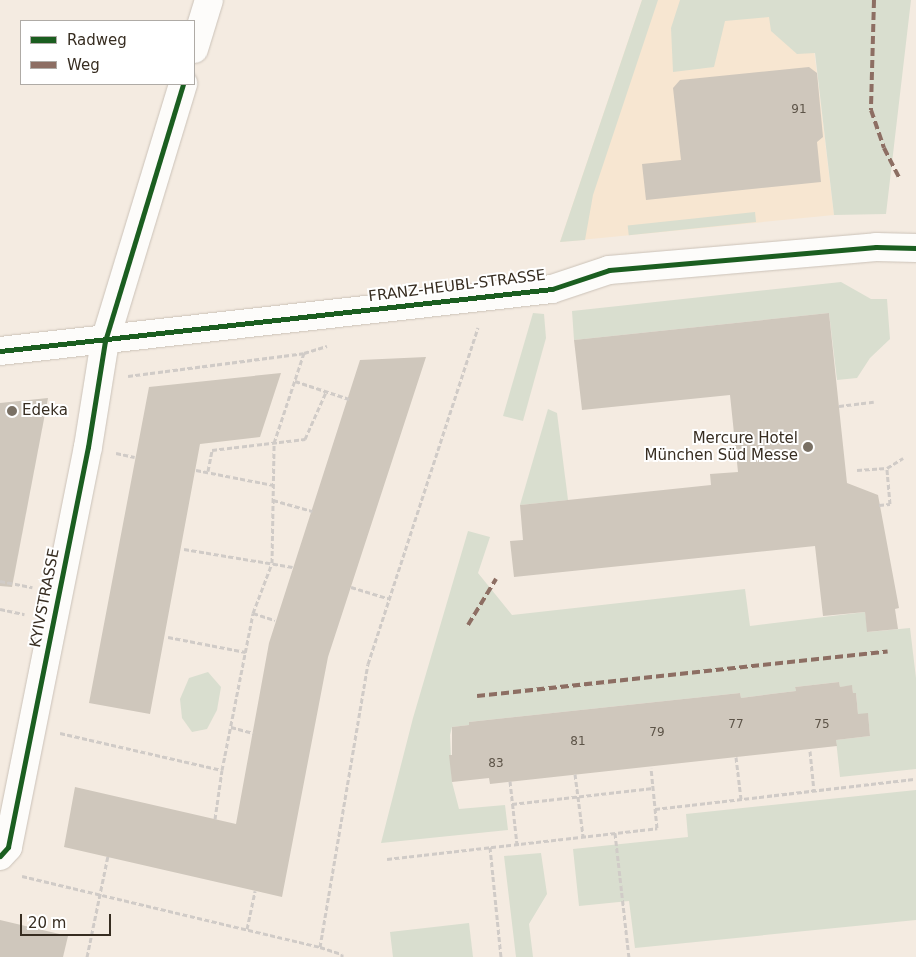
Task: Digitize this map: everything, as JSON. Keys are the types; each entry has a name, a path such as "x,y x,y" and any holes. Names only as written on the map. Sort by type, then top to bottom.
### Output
{"street":[{"path":"195,46 209,0"},
{"name":"KYIVSTRASSE","path":"7,865 8,847 100,380 105,341 183,85"},
{"name":"FRANZ-HEUBL-STRASSE","path":"0,351 105,341 552,289 609,270 876,246 916,248"}],"path":[{"path":"320,947 368,664 479,323 470,324"},
{"path":"100,380 304,353 332,345"},
{"path":"216,819 222,770 253,614 272,563 274,443 304,353"},
{"path":"295,381 349,399"},
{"path":"208,471 212,450 305,439 326,392"},
{"path":"839,406 874,402"},
{"path":"857,470 887,468 903,458"},
{"path":"879,505 890,504 887,468"},
{"path":"196,470 273,485"},
{"path":"273,500 312,511"},
{"path":"184,549 293,567"},
{"path":"351,587 388,598"},
{"path":"253,614 275,620"},
{"path":"168,637 246,652"},
{"path":"33,727 222,770"},
{"path":"231,727 253,733"},
{"path":"810,751 814,791"},
{"path":"736,758 741,799"},
{"path":"387,858 657,828 651,768"},
{"path":"575,774 582,836"},
{"path":"655,809 916,780"},
{"path":"510,781 517,844"},
{"path":"512,804 653,788"},
{"path":"615,833 629,957"},
{"path":"490,847 501,957"},
{"path":"86,957 108,856"},
{"path":"7,865 34,881 320,947 342,954 342,957"},
{"path":"247,930 255,891"}],"shaded area":[{"path":"642,0 808,0 834,215 560,242"}],"green space":[{"path":"642,0 658,0 593,195 585,240 560,242"},
{"path":"680,0 911,0 886,214 834,215 815,53 797,54 771,31 769,17 725,21 714,67 673,72 671,28"},
{"path":"755,212 756,222 629,235 628,225"},
{"path":"841,282 871,299 887,299 890,339 870,358 857,378 837,380 829,313 574,340 572,311"},
{"path":"533,313 544,314 546,338 523,421 503,416"},
{"path":"548,409 557,413 568,500 520,505"},
{"path":"468,531 490,537 478,573 512,615 745,589 750,626 865,612 868,632 910,628 916,678 916,769 840,777 836,740 870,736 868,714 858,714 856,693 853,693 852,686 840,687 839,682 795,687 796,691 741,698 740,693 469,722 469,725 452,727 450,735 452,782 459,809 505,805 508,830 381,843 413,718"},
{"path":"208,672 221,687 217,710 207,729 192,732 182,718 180,699 189,678"},
{"path":"916,790 916,920 635,948 629,901 579,906 573,849 688,837 686,814"},
{"path":"541,853 547,894 529,924 533,957 516,957 504,856"},
{"path":"469,923 473,957 393,957 390,932"}],"building":[{"path":"809,67 817,73 823,137 817,142 821,182 646,200 642,164 681,160 673,88 680,80"},
{"name":"Mercure Hotel München Süd Messe","path":"829,313 847,483 878,495 899,608 895,609 898,629 867,632 865,612 823,616 815,546 514,577 510,541 523,540 520,505 711,485 710,474 738,472 730,395 582,410 574,340"},
{"path":"426,357 328,657 282,897 64,847 75,787 236,824 269,643 360,360"},
{"path":"281,373 260,437 200,444 150,714 89,703 149,387"},
{"path":"48,398 12,587 0,586 0,403"},
{"path":"839,682 840,687 852,685 853,693 856,693 858,714 868,713 870,736 836,740 837,746 490,784 489,778 452,782 449,755 452,755 452,727 469,725 469,722 740,693 741,698 796,691 795,687"},
{"path":"0,920 68,936 63,957 0,957"}],"marked path":[{"path":"874,0 871,110 884,148 900,179"},
{"path":"468,625 496,579"},
{"path":"477,696 888,651"}],"cycle path":[{"path":"0,856 8,847 88,447 105,341 183,85"},
{"path":"0,351 552,289 609,270 876,247 916,248"}],"place":[{"name":"Edeka","path":"12,411"},
{"name":"Mercure Hotel München Süd Messe","path":"808,447"}]}
